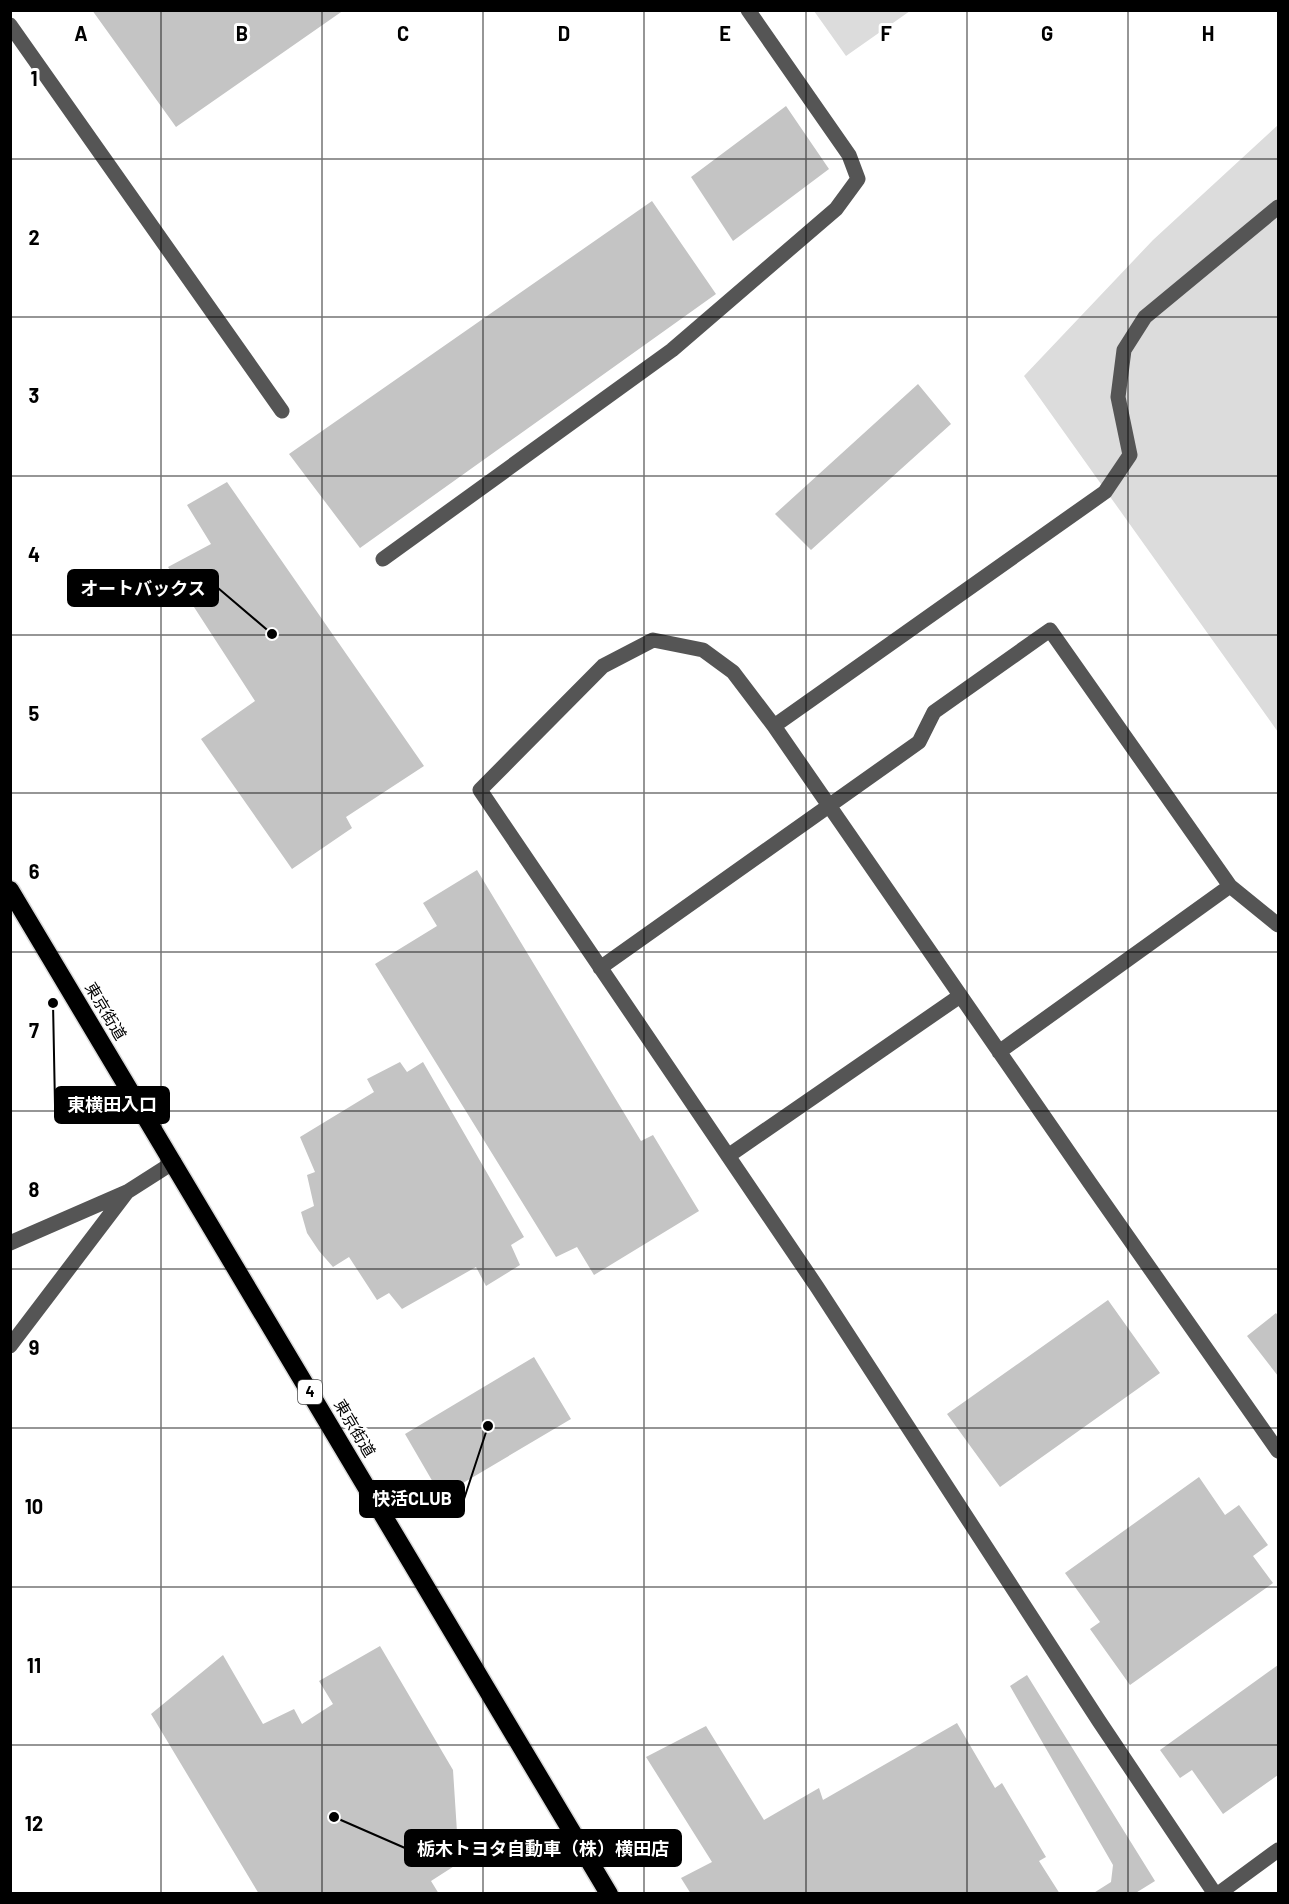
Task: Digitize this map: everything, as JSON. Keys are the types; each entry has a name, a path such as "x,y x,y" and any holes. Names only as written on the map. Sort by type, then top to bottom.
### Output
{"highway":[{"name":"東京街道","path":"10,890 609,1893"}],"street":[{"path":"383,559 672,350 836,208 858,179 849,155 748,10"},
{"path":"10,25 282,411"},
{"path":"774,726 1105,492 1130,455 1118,397 1124,350 1144,318 1278,207"},
{"path":"600,968 919,742 934,712 1050,630 1230,886 1278,925"},
{"path":"1278,1451 774,726 733,672 703,650 653,640 603,666 480,790 817,1287 1099,1721 1217,1893 1278,1850"},
{"path":"999,1052 1230,886"},
{"path":"728,1156 960,996"},
{"path":"10,1243 127,1192 174,1162"},
{"path":"10,1346 127,1192"}],"shaded area":[{"path":"814,11 910,11 846,56"},
{"path":"1278,125 1278,732 1024,376 1153,240"}],"building":[{"path":"92,10 344,10 176,127"},
{"path":"786,106 829,169 733,241 691,177"},
{"path":"652,201 716,294 360,548 289,454"},
{"path":"918,384 951,424 811,550 775,514"},
{"path":"227,482 424,766 346,817 352,828 292,869 201,739 255,701 168,567 211,544 187,505"},
{"path":"477,870 641,1141 653,1135 699,1211 594,1275 577,1247 556,1257 375,964 437,926 423,903"},
{"path":"400,1062 407,1072 423,1062 524,1237 511,1245 520,1265 486,1286 476,1267 402,1309 389,1293 377,1300 349,1257 333,1267 307,1233 301,1212 314,1206 307,1175 315,1172 300,1137 374,1092 367,1079"},
{"path":"1108,1300 1160,1373 1000,1487 947,1414"},
{"path":"1276,1313 1278,1316 1278,1376 1247,1336"},
{"path":"534,1357 571,1419 441,1496 405,1434"},
{"path":"1199,1477 1225,1515 1239,1505 1268,1545 1253,1556 1273,1583 1130,1685 1090,1629 1100,1622 1065,1573"},
{"path":"380,1646 453,1770 459,1863 431,1881 439,1894 259,1894 151,1714 223,1655 263,1724 294,1709 302,1724 333,1704 319,1681"},
{"path":"1278,1665 1278,1775 1223,1814 1192,1770 1180,1778 1160,1750"},
{"path":"1027,1675 1155,1881 1134,1894 1092,1894 1111,1882 1113,1865 1010,1686"},
{"path":"957,1723 995,1788 1002,1783 1046,1857 1039,1861 1060,1894 691,1894 681,1878 712,1862 646,1757 706,1726 764,1820 819,1788 823,1800"}],"place":[{"name":"オートバックス","path":"272,634"},
{"name":"東横田入口","path":"53,1003"},
{"name":"快活CLUB","path":"488,1426"},
{"name":"栃木トヨタ自動車（株）横田店","path":"334,1817"}]}
